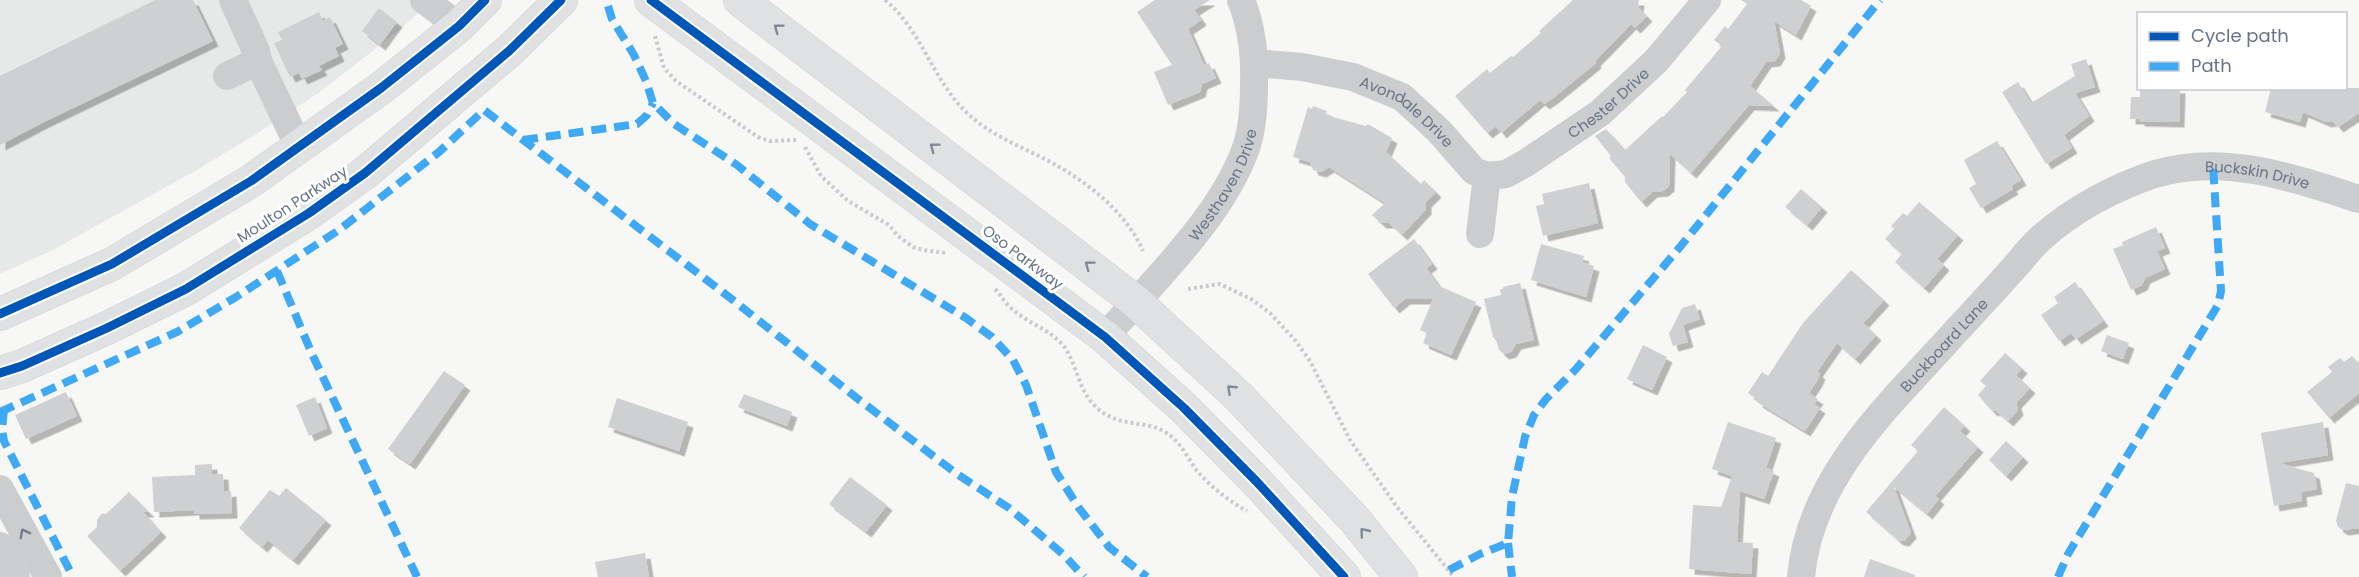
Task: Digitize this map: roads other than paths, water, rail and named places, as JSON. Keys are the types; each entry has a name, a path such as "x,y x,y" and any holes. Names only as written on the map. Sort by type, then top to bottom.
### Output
{"main road":[{"path":"0,314 112,264 251,181 381,88 459,26 485,0"},
{"name":"Moulton Parkway","path":"0,372 22,366 186,289 309,213 365,173 508,51 561,0"},
{"name":"Oso Parkway","path":"651,0 1105,337 1184,408 1257,482 1344,577"},
{"path":"740,0 1136,301 1254,413 1354,520 1401,577"}],"street":[{"path":"232,0 299,147"},
{"path":"424,0 459,26"},
{"name":"Westhaven Drive","path":"1105,337 1158,277 1218,203 1246,147 1253,114 1255,63 1248,17 1241,0"},
{"name":"Chester Drive","path":"1487,176 1506,174 1526,164 1600,113 1656,61 1707,0"},
{"path":"227,76 258,61"},
{"name":"Avondale Drive","path":"1255,63 1302,67 1353,77 1402,97 1439,131 1474,171 1487,176"},
{"name":"Buckskin Drive","path":"2156,174 2204,165 2248,168 2296,179 2359,199"},
{"name":"Buckboard Lane","path":"1800,577 1802,556 1822,497 1856,442 2041,238 2080,210 2118,190 2156,174"},
{"path":"1480,234 1487,176"},
{"path":"0,489 48,577"},
{"path":"0,546 16,577"}]}
